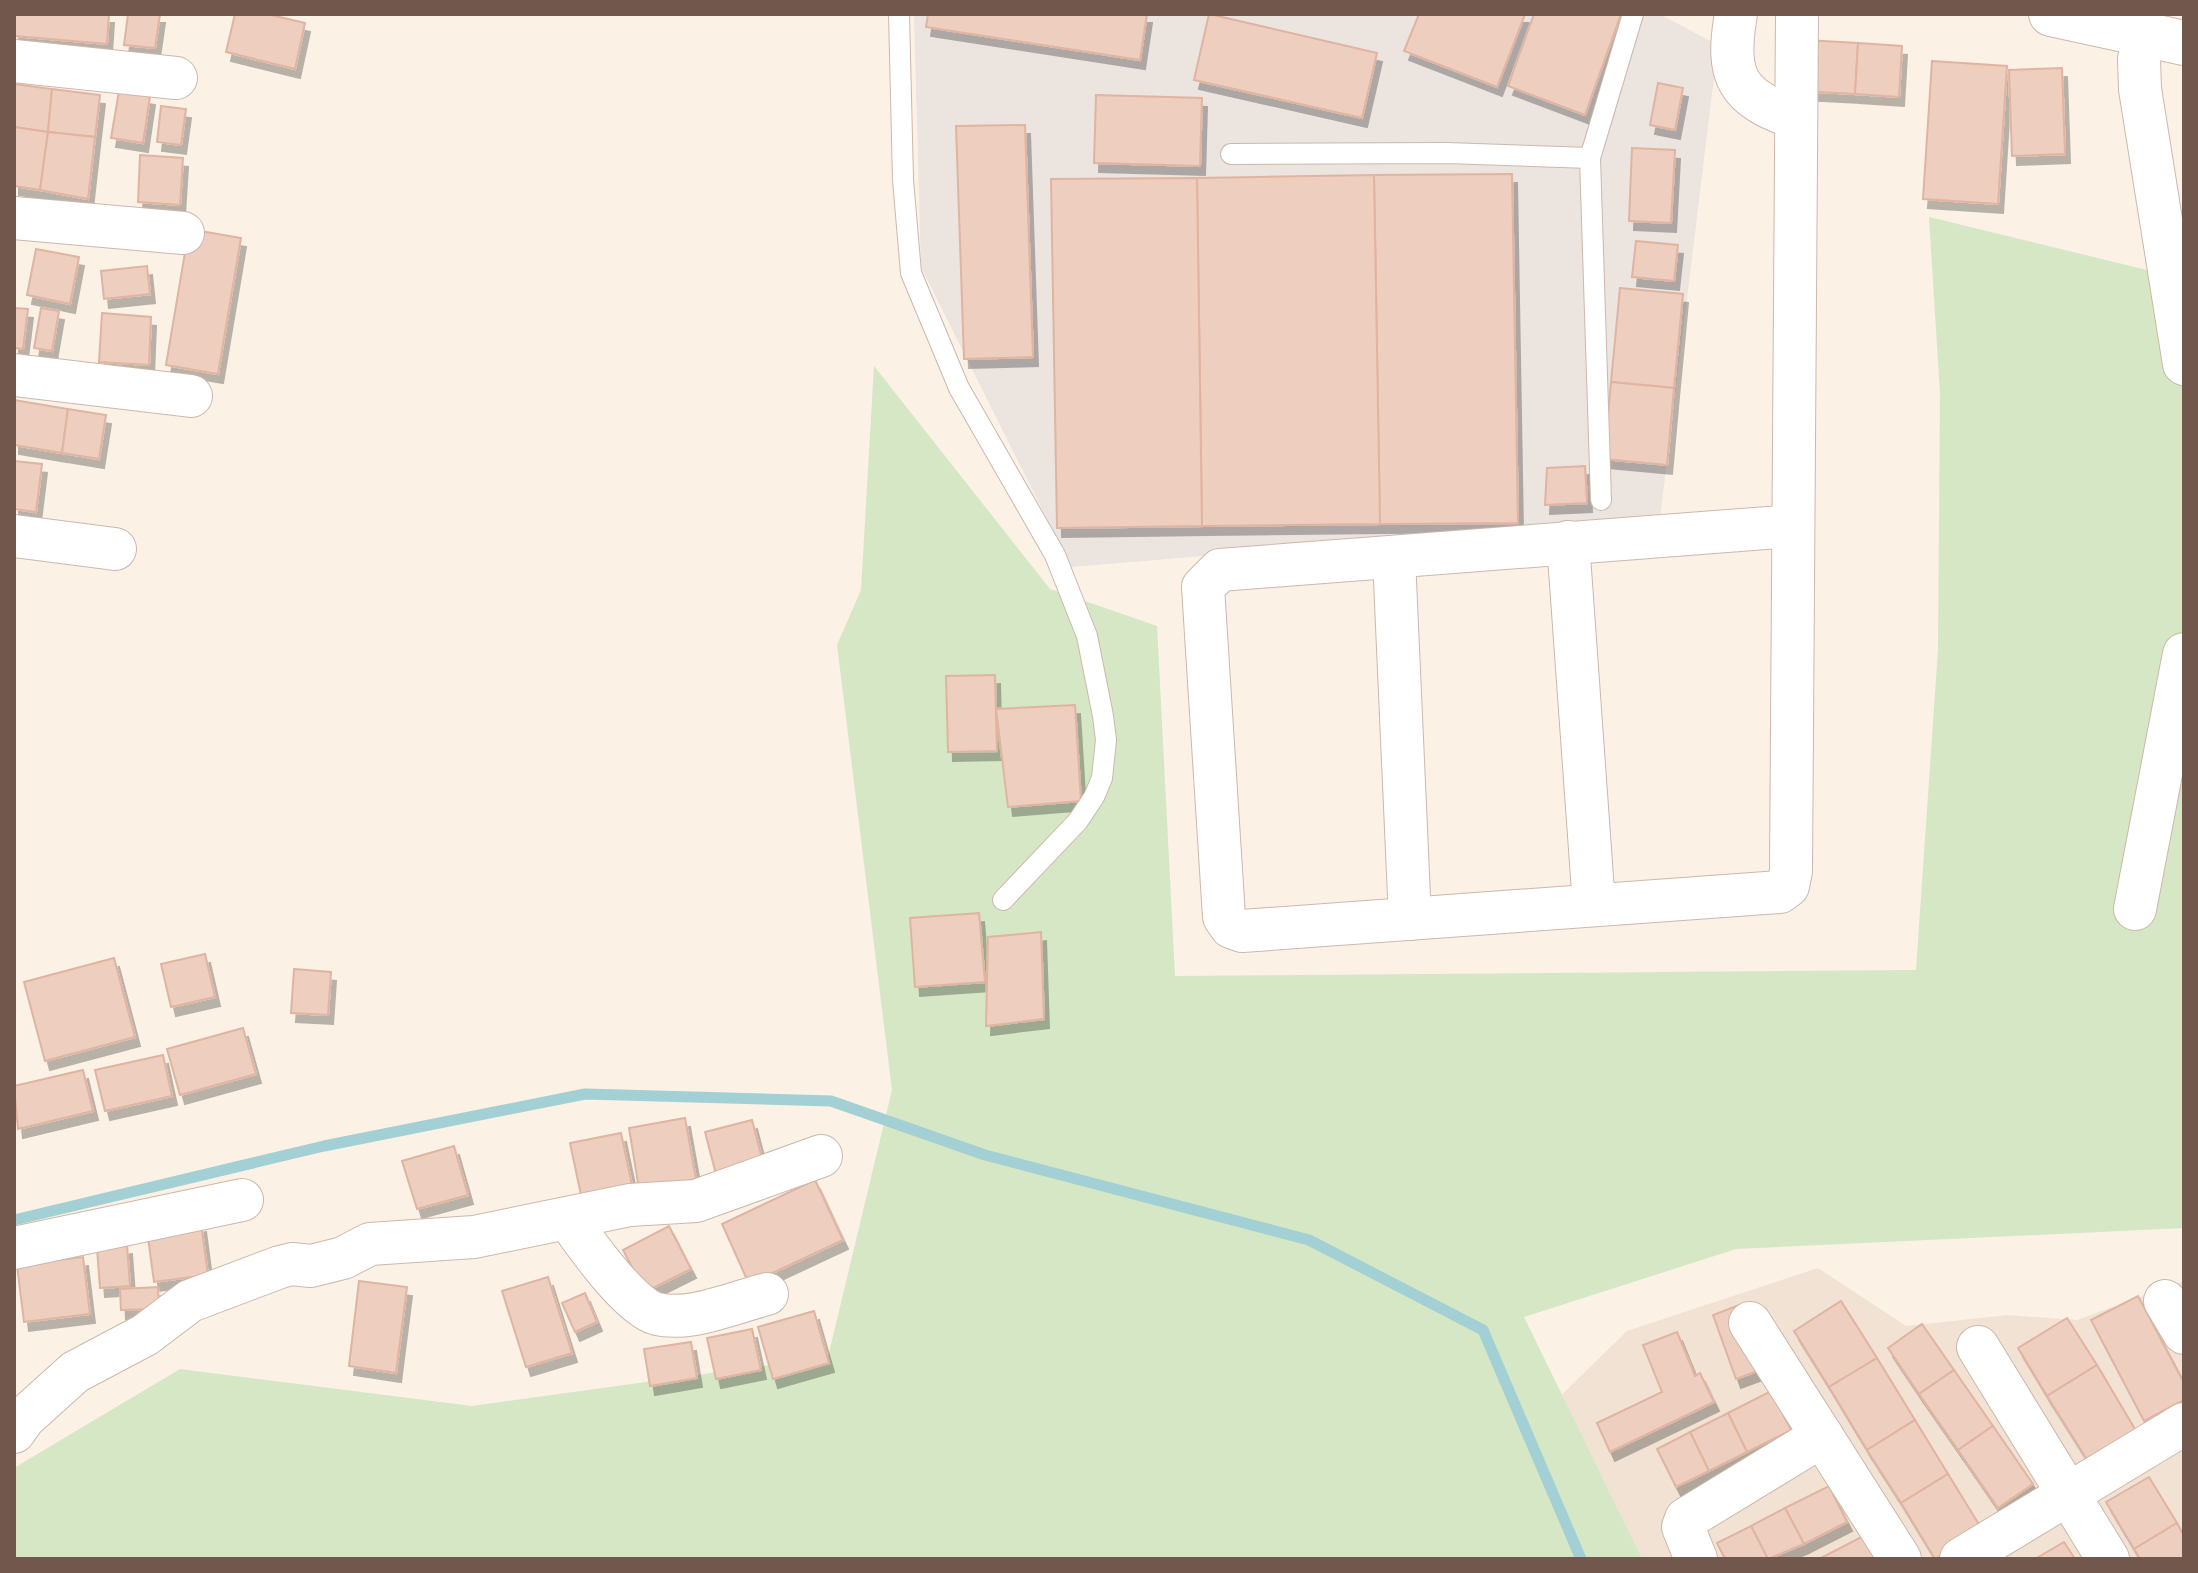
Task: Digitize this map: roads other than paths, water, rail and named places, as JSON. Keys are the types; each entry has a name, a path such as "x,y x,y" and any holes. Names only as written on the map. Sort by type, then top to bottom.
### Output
{"street":[{"path":"1736,14 1732,64 1742,85 1751,98 1796,118"},
{"path":"1793,526 1220,570 1203,587 1224,917 1231,927 1242,931 1780,892 1788,886 1791,871 1797,14"},
{"path":"2051,14 2143,30 2139,59 2140,89 2184,364"},
{"path":"14,61 176,78"},
{"path":"14,218 183,233"},
{"path":"14,375 191,396"},
{"path":"14,536 115,549"},
{"path":"1568,542 1594,905"},
{"path":"1394,558 1410,919"},
{"path":"2135,909 2184,654"},
{"path":"14,1432 24,1418 75,1372 145,1335 190,1301 286,1265 311,1266 343,1258 370,1244 474,1237 569,1220 630,1205 696,1201 821,1156"},
{"path":"14,1248 242,1200"},
{"path":"569,1220 590,1250 646,1310 670,1315 695,1312 767,1294"},
{"path":"1750,1323 1900,1559"},
{"path":"1978,1347 2108,1559"},
{"path":"1961,1559 2184,1424"},
{"path":"1696,1559 1683,1527 1686,1519 1822,1436"}],"lane":[{"path":"899,14 903,180 911,273 959,388 1055,555 1087,636 1106,740 1102,778 1094,797 1078,821 1003,900"},
{"path":"1601,500 1590,158 1633,14"},
{"path":"1231,154 1447,153 1590,158"}],"waterway":[{"path":"14,1220 324,1146 585,1094 831,1101 985,1155 1309,1240 1483,1330 1581,1559"}]}
